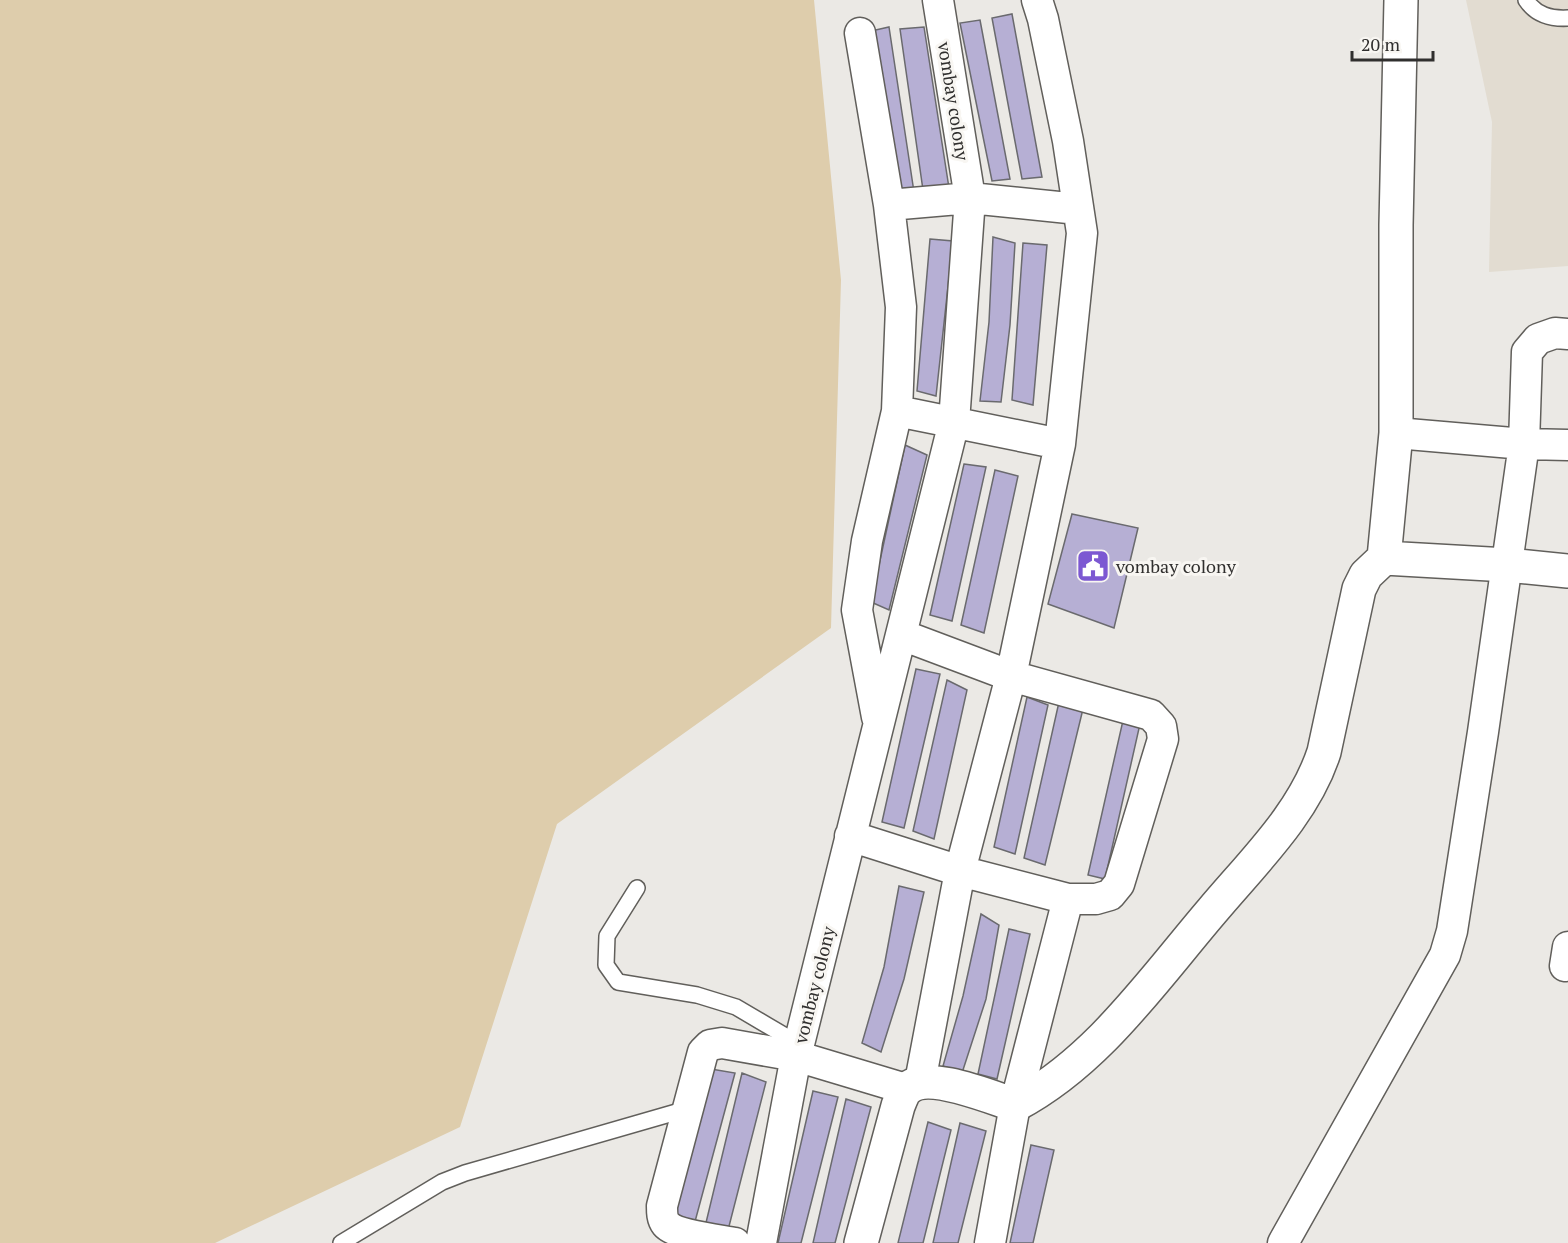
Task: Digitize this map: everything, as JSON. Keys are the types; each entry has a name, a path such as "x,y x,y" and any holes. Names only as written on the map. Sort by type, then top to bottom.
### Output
{"street":[{"name":"vombay colony","path":"938,0 970,198 954,422 797,1050 913,1085 936,1081 1015,1105"},
{"path":"861,1243 898,1106 913,1085 960,870 1011,675 1060,444 1082,233 1068,141 1043,19 1036,0"},
{"path":"1015,1105 1048,1085 1110,1032 1284,825 1318,771 1359,589 1366,575 1384,558 1396,433 1396,225 1401,0"},
{"path":"860,33 889,204 901,307 897,411 867,541 858,610 878,725"},
{"path":"889,204 970,198 1078,209"},
{"path":"1283,1243 1445,955 1452,931 1483,732 1524,444 1527,352 1538,339 1555,333 1568,334"},
{"path":"897,411 1060,444"},
{"path":"1396,433 1524,444 1568,445"},
{"path":"1384,558 1568,571"},
{"path":"850,836 960,870 1068,899 1096,899 1110,895 1119,884 1163,739 1161,726 1151,716 1011,675 902,635"},
{"path":"990,1243 1015,1105 1068,899"},
{"path":"735,1243 677,1230 667,1225 662,1206 703,1052 710,1045 722,1043 797,1050 761,1243"}],"lane":[{"path":"1527,0 1538,14 1568,18"},
{"path":"637,888 607,936 606,965 618,982 697,995 736,1008 797,1050"},
{"path":"341,1243 442,1182 465,1173 687,1109"}],"shaded area":[{"path":"0,0 814,0 841,280 831,628 557,824 460,1127 215,1243 0,1243"},
{"path":"1466,0 1568,0 1568,266 1489,272 1492,122"}],"building":[{"path":"1012,14 1042,177 1022,179 992,18"},
{"path":"980,20 1010,179 992,181 960,23"},
{"path":"889,27 914,192 896,194 871,31"},
{"path":"924,27 949,188 923,190 900,29"},
{"path":"993,237 1015,243 1010,325 1001,402 980,401 989,322"},
{"path":"930,239 953,241 936,396 917,391"},
{"path":"1023,243 1047,245 1033,405 1012,400"},
{"path":"905,445 927,455 889,610 871,602"},
{"path":"964,464 986,467 952,621 930,615"},
{"path":"995,470 1018,476 984,633 961,625"},
{"name":"vombay colony","path":"1072,514 1138,528 1114,628 1048,604"},
{"path":"916,669 940,674 904,828 882,822"},
{"path":"947,680 967,690 934,839 913,831"},
{"path":"1027,697 1048,705 1015,854 994,847"},
{"path":"1059,702 1083,709 1045,865 1024,858"},
{"path":"1124,716 1140,724 1105,879 1088,875"},
{"path":"899,886 924,892 904,979 881,1052 862,1043 884,967"},
{"path":"981,914 999,925 986,999 962,1073 943,1066 963,996"},
{"path":"1009,929 1030,934 997,1079 978,1074"},
{"path":"711,1069 735,1073 693,1229 671,1221"},
{"path":"742,1073 766,1082 726,1238 704,1231"},
{"path":"813,1091 838,1097 801,1243 778,1243"},
{"path":"846,1099 871,1107 835,1243 813,1243"},
{"path":"928,1122 951,1130 923,1243 898,1243"},
{"path":"960,1123 986,1131 958,1243 933,1243"},
{"path":"1031,1145 1054,1150 1033,1243 1010,1243"}],"place":[{"name":"vombay colony","path":"1093,566"}]}
